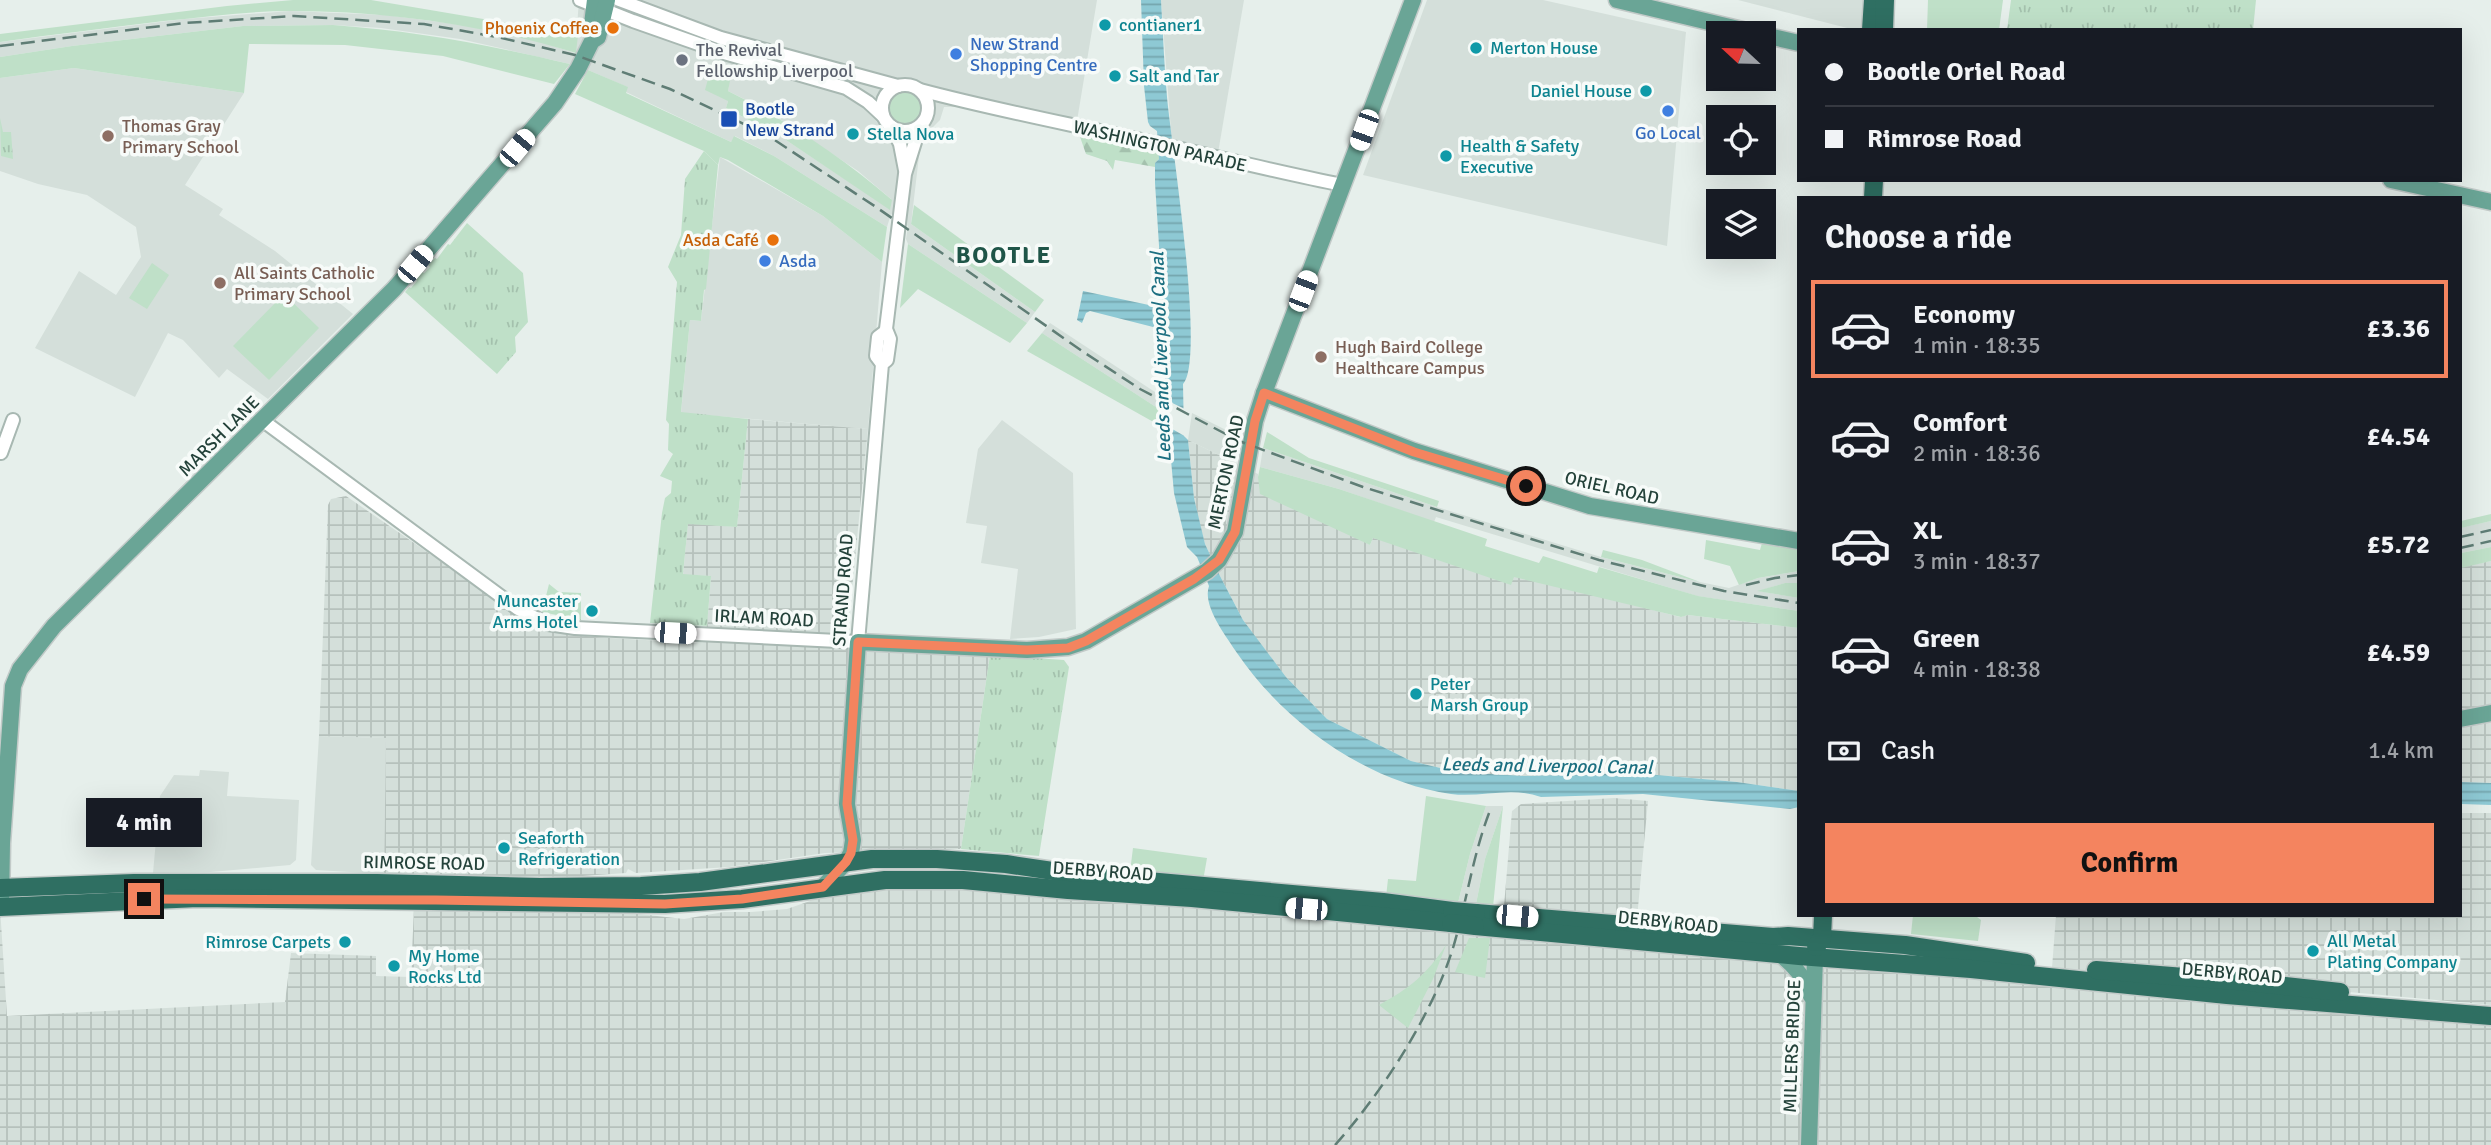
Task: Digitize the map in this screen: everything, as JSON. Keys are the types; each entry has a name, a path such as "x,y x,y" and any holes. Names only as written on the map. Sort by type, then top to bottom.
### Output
{"highway":[{"path":"1871,28 1873,0"},
{"path":"1884,28 1885,0"},
{"name":"DERBY ROAD","path":"846,862 872,859 936,859 1006,864 1080,874 1383,902 1451,917"},
{"path":"846,862 852,867 869,872 940,873 963,880"},
{"name":"RIMROSE ROAD","path":"0,888 134,883 377,883 564,887 700,883 846,862"},
{"path":"700,883 755,884 821,878 832,883"},
{"name":"DERBY ROAD","path":"832,883 963,880 1476,919 1777,946 1905,945 2052,968 2186,976 2491,1005"},
{"name":"RIMROSE ROAD","path":"1,907 198,898 665,904 742,899 832,883"},
{"name":"MILLERS BRIDGE","path":"1812,917 1816,945"},
{"name":"MILLERS BRIDGE","path":"1816,945 1823,917"},
{"name":"DERBY ROAD","path":"1816,945 1881,961 2227,995 2491,1016"}],"main road":[{"name":"MERTON ROAD","path":"1079,644 1207,570 1219,560 1228,546 1235,532 1255,421 1264,393 1413,0"},
{"path":"1617,0 1706,21"},
{"name":"MARSH LANE","path":"1,907 13,686 20,668 54,626 394,289 503,165 562,93 578,69 592,41 590,34 600,2"},
{"path":"1776,38 1797,43"},
{"path":"2400,182 2491,202"},
{"name":"ORIEL ROAD","path":"1264,393 1414,452 1590,506 1797,541"},
{"name":"IRLAM ROAD","path":"858,642 1027,650 1068,648 1079,644"},
{"name":"STRAND ROAD","path":"832,883 851,853 853,840 847,804 858,642"},
{"path":"2462,719 2491,713"},
{"name":"STRAND ROAD","path":"846,862 841,848 849,820"},
{"path":"853,840 863,854 872,859"},
{"name":"MILLERS BRIDGE","path":"1809,1145 1816,945"},
{"path":"1777,946 1807,984 1814,1005"}],"street":[{"path":"600,2 898,86 912,85 920,90 928,102 927,116 920,126 909,131 892,127 868,102 846,88 724,53 600,2"},
{"path":"883,116 885,96 898,86"},
{"name":"WASHINGTON PARADE","path":"920,90 978,106 1343,185"},
{"name":"WASHINGTON PARADE","path":"928,109 954,104 978,106"},
{"name":"STRAND ROAD","path":"858,642 881,364 876,356 878,337 886,331 905,174 920,126"},
{"name":"STRAND ROAD","path":"892,127 900,144 905,174"},
{"path":"1,453 13,420"},
{"name":"IRLAM ROAD","path":"262,420 518,609 548,624 575,628 858,642"}],"shaded area":[{"path":"579,0 1097,0 1075,133 960,107 944,107 940,120 921,139 911,224 1035,312 1027,323 908,244 908,226 891,214 887,227 774,156 735,136 731,142 626,92 627,87 588,70 593,58 576,53 570,64 460,39 381,28 333,25 243,26 0,57 0,42 184,19 290,11 386,15 463,25 538,41 575,53","holes":["711,69 730,76 728,91 766,110 858,171 891,199 890,209 783,138 726,108 728,101"]},
{"path":"1161,0 1244,0 1218,153 1172,144"},
{"path":"1427,0 1543,0 1686,32 1667,246 1363,175"},
{"path":"1738,0 1863,0 1862,28 1847,28"},
{"path":"74,68 244,93 185,185 223,209 219,215 275,251 353,314 268,399 227,369 219,378 183,340 168,333 135,397 35,348 79,271 116,295 141,257 136,227 87,195 38,184 0,171 0,78"},
{"path":"720,157 823,216 882,262 868,429 681,413 690,320 701,321"},
{"path":"1050,323 1161,396 1159,409 1042,333"},
{"path":"1192,413 1240,437 1235,463 1188,440"},
{"path":"748,419 868,429 846,649 990,655 961,849 825,853 729,867 636,873 628,869 626,873 568,877 384,874 386,738 319,736 328,505 331,499 346,496 540,630 594,637 696,643 707,626 711,576 683,575 688,523 737,527"},
{"path":"1002,420 1073,473 1076,629 1039,637 1010,639 1018,569 981,563 987,526 966,523 978,449"},
{"path":"1188,440 1258,474 1258,477 1370,545 1373,538 1680,617 1688,615 1797,628 1797,791 1737,782 1634,773 1524,776 1457,772 1411,761 1327,719 1286,677 1243,620 1220,576 1205,544 1194,498"},
{"path":"1263,448 1437,507 1601,557 1729,588 1758,578 1797,571 1797,583 1785,583 1759,591 1797,598 1797,611 1697,596 1436,517 1434,522 1339,489 1260,467"},
{"path":"2491,521 2491,547 2462,553 2462,528"},
{"path":"2491,561 2491,783 2462,782 2462,567"},
{"path":"319,736 386,738 384,874 316,870 311,865"},
{"path":"200,770 229,772 227,796 299,800 296,860 290,865 211,872 153,873 160,796 174,775 199,776"},
{"path":"1614,798 1648,801 1637,918 1504,906 1512,811 1521,804"},
{"path":"1486,806 1503,806 1485,859 1476,904 1458,903 1470,854"},
{"path":"2462,813 2491,813 2491,1005 2163,975 2052,968 2056,917 2462,917"},
{"path":"885,880 2491,1016 2491,1145 0,1145 0,907 7,1016 285,1002 291,953 376,956 376,976 411,977 414,907 639,914 684,919 724,912 787,909 810,901 812,889"}],"green space":[{"path":"293,0 371,0 578,35 576,53 471,27 436,22 364,14 276,11 164,21 0,42 0,34"},
{"path":"1928,0 2003,0 1999,28 1927,28"},
{"path":"2011,0 2256,0 2253,28 2007,28"},
{"path":"333,25 452,40 570,64 554,84 443,56 345,45 249,44 244,93 74,68 0,78 0,57 243,26"},
{"path":"711,68 731,76 728,91 813,140 873,184 892,200 890,210 783,138 726,108 728,101 705,90"},
{"path":"588,70 628,87 626,93 731,142 734,136 774,156 887,227 882,262 823,216 728,160 720,157 718,165 704,151 575,94"},
{"path":"906,91 918,96 923,108 918,120 906,125 894,120 889,108 894,96"},
{"path":"0,118 3,132 11,132 13,159 1,156"},
{"path":"1079,134 1159,151 1159,159 1155,167 1115,160 1113,170 1107,161 1086,154"},
{"path":"704,151 718,165 706,289 701,321 690,320 681,412 748,419 737,527 688,524 683,574 711,576 707,626 650,623 662,513 665,498 671,493 672,481 660,476 673,454 668,450 669,424 666,420 677,282 668,267 681,235 685,179"},
{"path":"914,205 1044,300 1035,312 911,224"},
{"path":"467,223 523,273 528,322 515,337 516,352 497,374 405,292"},
{"path":"908,244 1027,323 1010,343 918,289 900,308"},
{"path":"152,263 169,275 147,309 129,298"},
{"path":"284,294 319,328 269,380 233,346"},
{"path":"1042,333 1159,409 1157,424 1027,351"},
{"path":"1267,432 1309,458 1439,501 1437,507 1263,448"},
{"path":"1260,467 1339,489 1487,539 1485,546 1539,563 1543,556 1597,573 1599,567 1698,596 1797,611 1797,628 1688,615 1681,617 1514,577 1511,585 1373,538 1370,545 1260,494"},
{"path":"2491,514 2491,521 2462,528 2462,521"},
{"path":"1706,540 1760,550 1762,543 1797,549 1797,571 1758,578 1739,585 1730,566 1704,559"},
{"path":"2491,547 2491,561 2462,568 2462,553"},
{"path":"1603,550 1642,560 1700,582 1601,557"},
{"path":"1785,583 1797,583 1797,598 1757,591"},
{"path":"549,584 559,592 581,593 581,620 542,612"},
{"path":"990,655 1064,660 1069,667 1039,856 961,849"},
{"path":"1426,796 1486,806 1458,903 1386,897 1388,879 1416,881"},
{"path":"1503,806 1493,907 1476,904 1485,859"},
{"path":"1133,848 1207,858 1203,881 1130,872"},
{"path":"1913,917 1977,917 1981,920 1978,941 1911,934"},
{"path":"1469,938 1490,938 1485,978 1455,972"},
{"path":"1446,945 1433,979 1408,1028 1379,1005 1417,980"}],"water":[{"path":"1141,0 1161,0 1167,97 1189,294 1191,335 1189,366 1183,384 1184,436 1188,440 1194,498 1205,544 1220,576 1243,620 1286,677 1327,719 1411,761 1457,772 1524,776 1634,773 1737,782 1797,791 1797,807 1790,809 1643,794 1541,797 1507,792 1462,795 1419,787 1388,777 1330,745 1303,725 1256,678 1216,621 1209,603 1209,586 1197,557 1187,547 1174,493 1169,438 1169,382 1165,379 1165,330 1090,311 1086,313 1082,323 1077,320 1083,291 1163,308 1155,183 1155,163 1159,159 1157,131 1148,122"},
{"path":"2462,782 2491,783 2491,805 2462,804"}],"pier":[{"path":"1166,400 1187,410 1188,438 1167,426"}],"railway":[{"path":"0,46 185,23 294,16 424,24 575,55 670,89 767,135 1140,389 1239,441 1363,487 1599,560 1724,591 1797,603"},
{"path":"2462,537 2491,530"},
{"path":"2462,548 2491,541"},
{"path":"1746,585 1797,575"},
{"path":"1335,1145 1370,1102 1404,1052 1432,1000 1453,948 1479,842 1491,808"}],"place":[{"name":"contianer1","path":"1105,25"},
{"name":"Phoenix Coffee","path":"613,28"},
{"name":"Merton House","path":"1476,48"},
{"name":"New Strand Shopping Centre","path":"956,54"},
{"name":"The Revival Fellowship Liverpool","path":"682,60"},
{"name":"Salt and Tar","path":"1115,76"},
{"name":"Daniel House","path":"1646,91"},
{"name":"Go Local","path":"1668,111"},
{"name":"Bootle New Strand","path":"729,119"},
{"name":"Stella Nova","path":"853,134"},
{"name":"Thomas Gray Primary School","path":"108,136"},
{"name":"Health & Safety Executive","path":"1446,156"},
{"name":"Asda Café","path":"773,240"},
{"name":"Asda","path":"765,261"},
{"name":"All Saints Catholic Primary School","path":"220,283"},
{"name":"Hugh Baird College Healthcare Campus","path":"1321,357"},
{"name":"Muncaster Arms Hotel","path":"592,611"},
{"name":"Peter Marsh Group","path":"1416,694"},
{"name":"Seaforth Refrigeration","path":"504,848"},
{"name":"Rimrose Carpets","path":"345,942"},
{"name":"All Metal Plating Company","path":"2313,951"},
{"name":"My Home Rocks Ltd","path":"394,966"}],"district":[{"name":"BOOTLE","path":"1004,255"}],"route":[{"path":"144,899 665,904 742,899 823,887 846,862 853,840 847,804 858,642 1027,650 1068,648 1086,641 1194,579 1219,560 1235,532 1255,421 1264,393 1414,452 1526,486"}],"water label":[{"name":"Leeds and Liverpool Canal","path":"1160,357"},
{"name":"Leeds and Liverpool Canal","path":"1547,765"}]}
